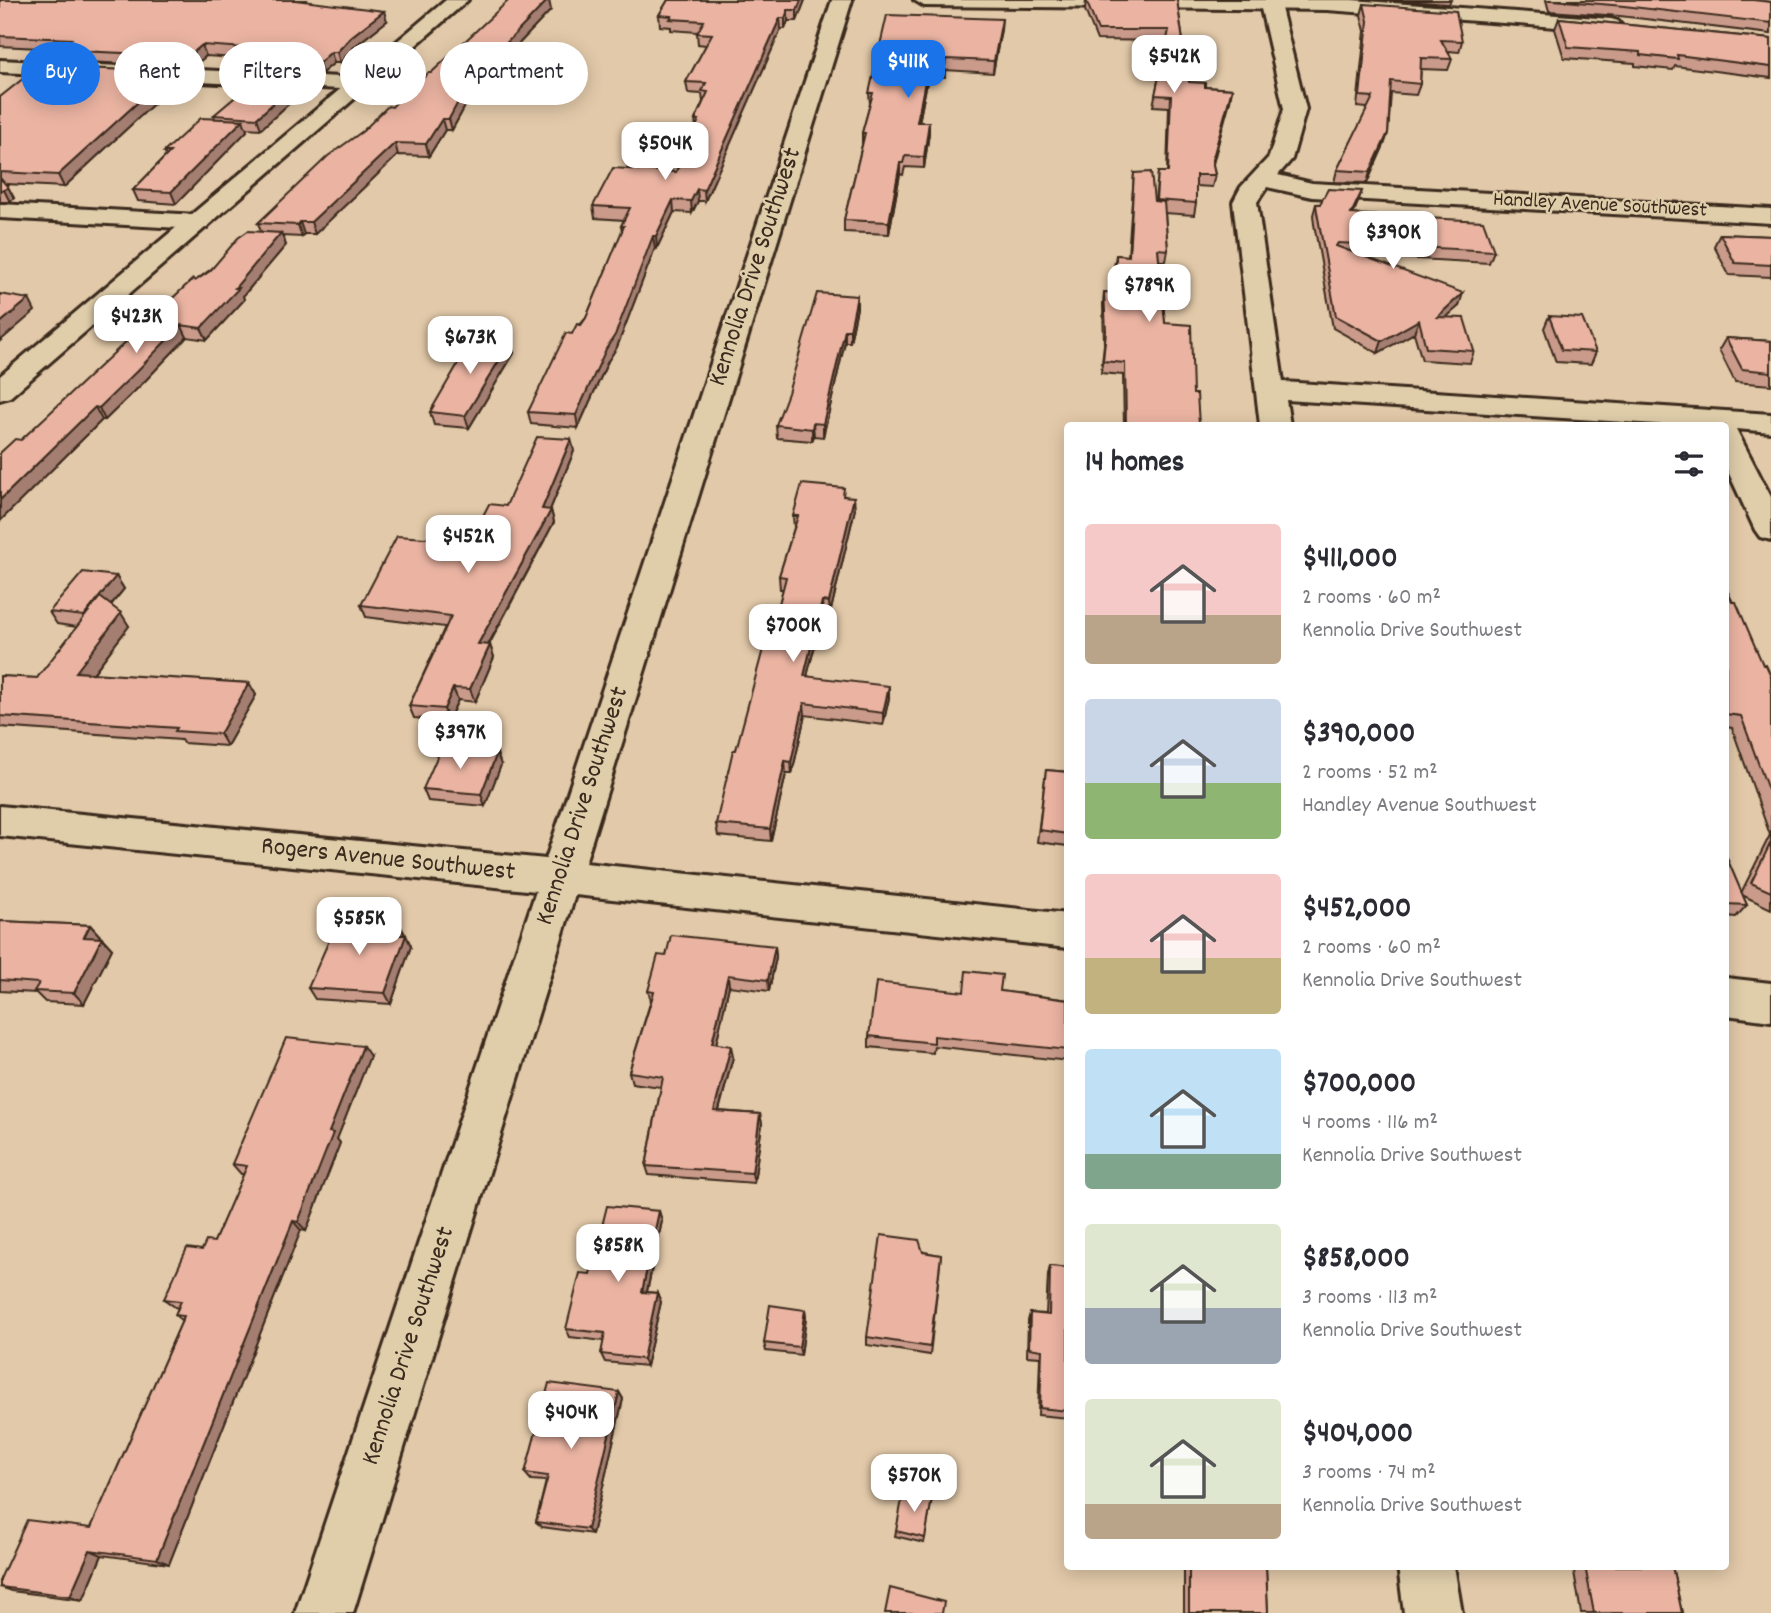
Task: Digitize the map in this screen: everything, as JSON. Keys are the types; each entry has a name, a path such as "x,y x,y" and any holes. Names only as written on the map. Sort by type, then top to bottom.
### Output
{"street":[{"path":"409,42 458,0"},
{"name":"Kennolia Drive Southwest","path":"324,1613 842,0"},
{"path":"925,0 1015,3 1270,1 1633,27"},
{"path":"1270,1 1295,109 1280,159 1248,192 1245,202 1275,422"},
{"path":"0,66 340,83"},
{"path":"0,391 340,101"},
{"name":"Handley Avenue Southwest","path":"1262,179 1312,190 1771,216"},
{"path":"0,211 198,222"},
{"path":"1270,390 1660,422"},
{"path":"1729,426 1771,423"},
{"path":"1729,443 1771,530"},
{"name":"Rogers Avenue Southwest","path":"0,821 1064,930"},
{"path":"1729,998 1771,1002"},
{"path":"1427,1570 1433,1613"}],"building":[{"path":"0,0 295,0 384,11 346,42 340,42 337,52 331,52 326,57 326,42 219,42 219,46 205,45 205,42 114,42 114,53 100,52 100,42 0,36"},
{"path":"509,0 548,0 507,42 464,42"},
{"path":"668,0 801,0 797,10 788,10 785,18 780,18 704,190 697,189 691,201 673,200 656,236 653,236 615,335 576,415 528,412 566,333 572,334 577,324 581,325 586,318 624,226 621,226 630,208 593,206 613,168 676,172 699,120 695,120 708,92 702,91 706,83 686,82 712,34 697,33 704,21 670,19 672,16 659,15"},
{"path":"1086,0 1177,0 1189,82 1205,83 1205,87 1232,89 1212,161 1215,175 1196,175 1196,203 1156,200 1158,172 1168,172 1171,96 1155,95 1169,30 1098,30"},
{"path":"1553,0 1753,0 1771,2 1771,23 1624,6"},
{"path":"1364,4 1456,11 1462,41 1441,40 1452,59 1421,58 1420,84 1391,81 1388,133 1370,172 1337,170 1373,97 1360,96 1368,21"},
{"path":"887,15 1002,19 994,61 946,59 945,66 928,66 917,122 929,122 924,157 905,156 903,163 900,163 889,222 844,220 865,133 862,133 873,93 869,93"},
{"path":"1559,18 1771,39 1771,67 1677,55 1678,59 1640,55 1640,52 1568,47"},
{"path":"440,65 440,105 456,105 449,119 442,119 426,144 395,143 311,222 300,222 298,225 258,223 328,156 363,131 388,106 426,105 426,75"},
{"path":"100,69 114,69 114,105 135,105 58,175 0,172 0,97 21,80 21,105 100,105"},
{"path":"226,105 271,105 257,118 214,115"},
{"path":"201,118 243,120 171,192 133,190 170,152 164,152"},
{"path":"1151,172 1154,201 1164,202 1168,250 1158,249 1165,323 1191,325 1193,394 1197,394 1199,422 1126,422 1125,363 1103,361 1106,331 1104,292 1116,293 1116,255 1129,256 1134,173"},
{"path":"0,178 8,187 4,190 0,190"},
{"path":"1328,189 1362,191 1351,214 1483,221 1494,251 1338,243 1336,246 1463,293 1437,317 1464,318 1474,351 1426,348 1419,320 1382,341 1336,316 1316,204 1320,204"},
{"path":"248,231 281,233 235,288 239,288 201,328 181,325 99,408 95,407 0,500 0,453 15,439 21,440 193,279 195,281 210,271 238,238"},
{"path":"1720,234 1771,236 1771,265 1735,263"},
{"path":"817,293 857,296 850,330 845,330 823,424 813,423 812,429 776,425 788,393"},
{"path":"0,294 29,299 0,323"},
{"path":"1549,316 1582,318 1596,352 1562,350"},
{"path":"473,338 511,341 465,416 430,412"},
{"path":"1726,338 1771,341 1771,372 1742,369"},
{"path":"537,437 571,439 542,509 551,510 478,644 490,645 470,689 453,688 444,709 409,706 451,616 361,605 397,536 470,541 489,504 506,506"},
{"path":"802,484 844,488 843,496 854,497 829,602 822,601 804,676 889,686 883,713 804,703 791,762 785,761 770,829 716,824 733,750 736,750 766,638 770,639 786,577 779,576 798,516 793,516"},
{"path":"83,572 116,576 84,616 49,612"},
{"path":"1729,595 1732,602 1736,602 1763,665 1766,665 1771,676 1771,798 1741,716 1729,714"},
{"path":"100,597 121,613 76,672 249,683 220,734 175,731 177,728 0,716 0,676 37,678"},
{"path":"441,748 497,753 481,794 423,789"},
{"path":"1046,770 1064,772 1064,833 1039,830"},
{"path":"1771,842 1771,892 1751,883"},
{"path":"1729,863 1747,905 1729,904"},
{"path":"338,920 399,923 395,935 406,935 385,993 308,988"},
{"path":"0,921 90,925 84,937 102,938 74,993 34,991 39,983 0,980"},
{"path":"671,935 775,946 768,980 728,975 712,1043 731,1046 714,1111 760,1114 752,1173 646,1166 663,1077 629,1072 654,992 648,991 658,955 666,956"},
{"path":"966,971 1002,975 1000,991 1064,999 1064,1050 934,1036 934,1043 869,1036 876,982 964,992"},
{"path":"286,1038 363,1046 298,1222 293,1221 157,1559 90,1550 70,1596 0,1587 0,1579 27,1520 91,1528 184,1316 175,1315 181,1301 164,1299 187,1248 202,1250 206,1241 214,1242 247,1166 232,1164"},
{"path":"607,1206 659,1211 642,1292 657,1293 643,1359 601,1354 605,1333 566,1329 580,1273 590,1274"},
{"path":"881,1235 919,1240 923,1252 941,1255 930,1347 867,1337"},
{"path":"1050,1266 1064,1268 1064,1411 1040,1408 1042,1350 1029,1348 1030,1313 1049,1315"},
{"path":"770,1305 805,1310 799,1347 764,1343"},
{"path":"549,1383 619,1392 587,1529 536,1522 548,1476 525,1473"},
{"path":"904,1489 932,1498 925,1538 896,1531"},
{"path":"1189,1570 1266,1570 1268,1613 1189,1613"},
{"path":"1586,1570 1673,1570 1682,1613 1594,1613"},
{"path":"890,1588 944,1602 942,1613 885,1613"}]}
